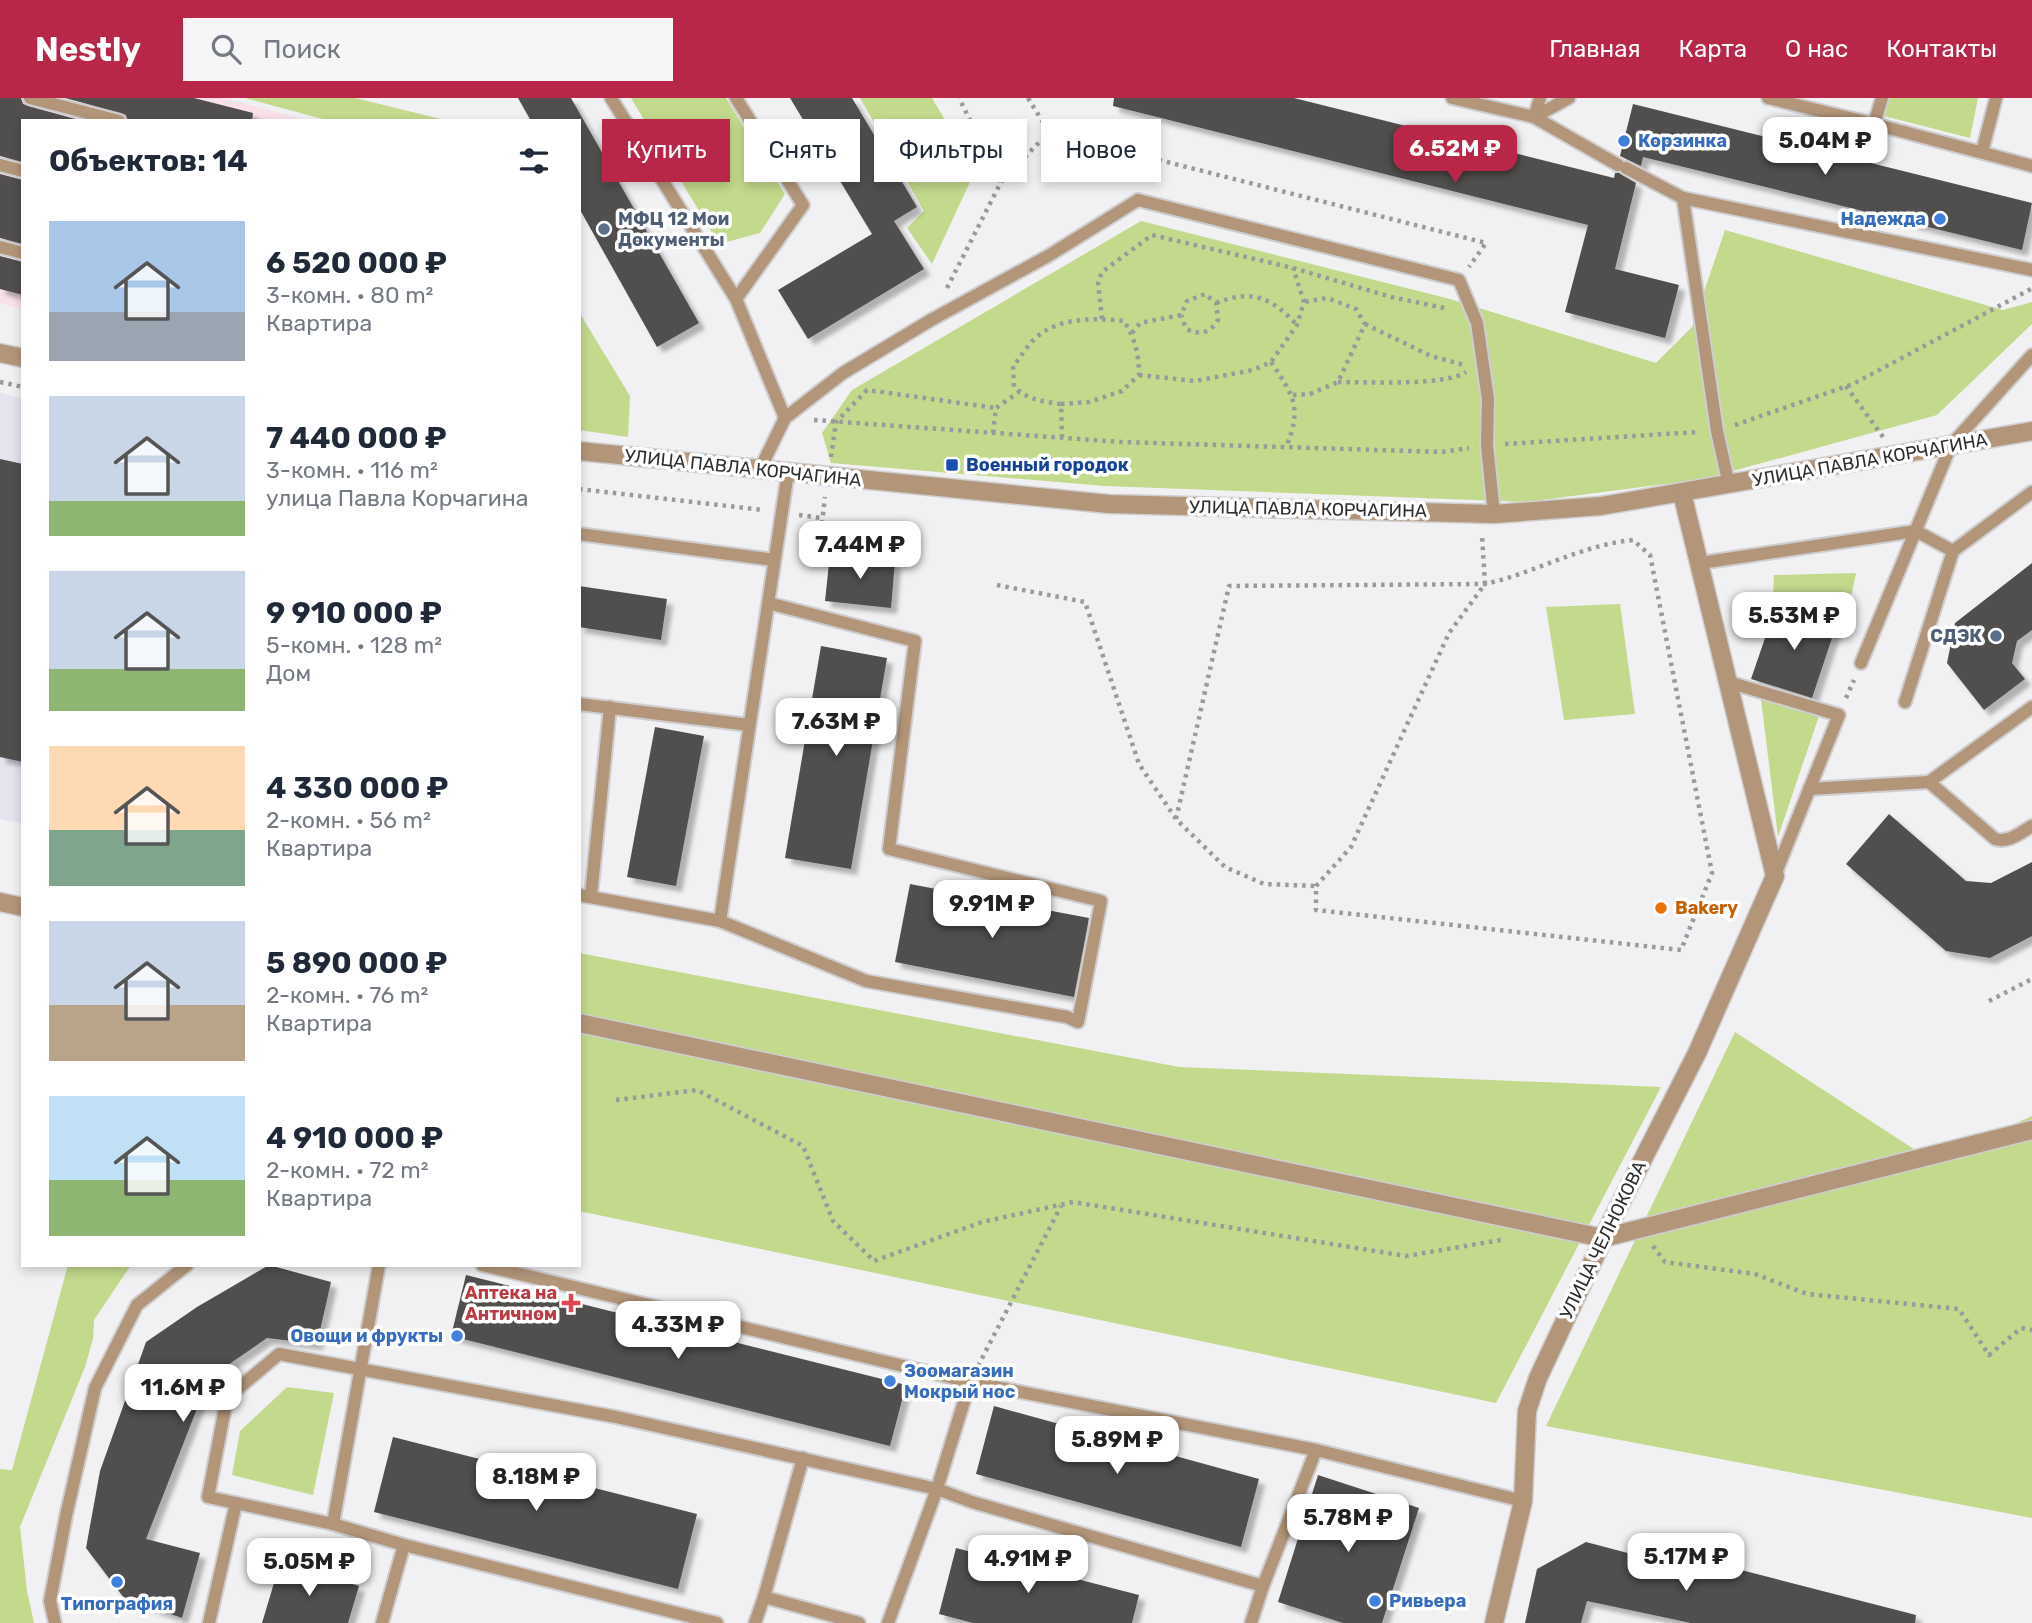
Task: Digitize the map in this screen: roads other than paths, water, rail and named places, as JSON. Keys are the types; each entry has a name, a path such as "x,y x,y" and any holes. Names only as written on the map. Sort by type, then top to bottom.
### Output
{"street":[{"path":"0,353 21,358"},
{"name":"УЛИЦА ПАВЛА КОРЧАГИНА","path":"581,451 1109,504 1488,514 1601,506 2032,431"},
{"path":"1682,492 1775,876"},
{"name":"УЛИЦА ЧЕЛНОКОВА","path":"1494,1623 1523,1502 1527,1411 1538,1378 1603,1238 1697,1053 1775,876"},
{"path":"0,902 21,906"},
{"path":"581,1023 1603,1238 2032,1129"}],"lane":[{"path":"30,98 111,119"},
{"path":"611,98 736,299 785,418"},
{"path":"736,98 803,205 736,299"},
{"path":"1452,98 1534,117 1683,198 2032,270"},
{"path":"1534,117 1540,98"},
{"path":"1534,117 1569,98"},
{"path":"1768,98 2032,166"},
{"path":"1874,124 1882,98"},
{"path":"1982,152 1996,98"},
{"path":"0,165 21,170"},
{"path":"1683,198 1717,431 1729,485"},
{"path":"760,469 785,418 842,373 931,320 1048,256 1138,200 1459,280 1477,323 1488,399 1488,514"},
{"path":"0,247 21,252"},
{"path":"1861,663 1951,444 2032,355"},
{"path":"720,921 788,472"},
{"path":"1905,702 1953,551 2032,492"},
{"path":"1700,563 1916,531 1953,551"},
{"path":"581,534 775,560"},
{"path":"610,708 585,896 720,921 866,981 1067,1017 1078,1022 1101,901 889,849 915,641 768,603"},
{"name":"УЛИЦА ЧЕЛНОКОВА","path":"1728,682 1839,715 1775,876"},
{"path":"581,704 750,725"},
{"path":"1809,789 1929,782 2032,707"},
{"path":"1929,782 1995,839 2002,841 2011,838 2032,826"},
{"path":"55,1623 50,1601 95,1388 137,1305 184,1267"},
{"path":"333,1524 379,1267"},
{"path":"490,1267 970,1382 1316,1450 1523,1502"},
{"path":"717,1623 404,1545 333,1524 208,1497 227,1398 279,1354 359,1368 615,1417 937,1489 972,1502 1263,1586"},
{"path":"888,1623 937,1489 970,1382"},
{"path":"1251,1623 1316,1450"},
{"path":"755,1623 803,1458"},
{"path":"209,1623 236,1503"},
{"path":"382,1623 404,1545"},
{"path":"764,1597 859,1623"}],"place":[{"name":"Корзинка","path":"1624,141"},
{"name":"Надежда","path":"1940,219"},
{"name":"МФЦ 12 Мои Документы","path":"604,229"},
{"name":"Военный городок","path":"952,465"},
{"name":"СДЭК","path":"1996,636"},
{"name":"Bakery","path":"1661,908"},
{"name":"Аптека на Античном","path":"571,1303"},
{"name":"Овощи и фрукты","path":"457,1336"},
{"name":"Зоомагазин Мокрый нос","path":"890,1381"},
{"name":"Типография","path":"117,1582"},
{"name":"Ривьера","path":"1375,1601"}]}
